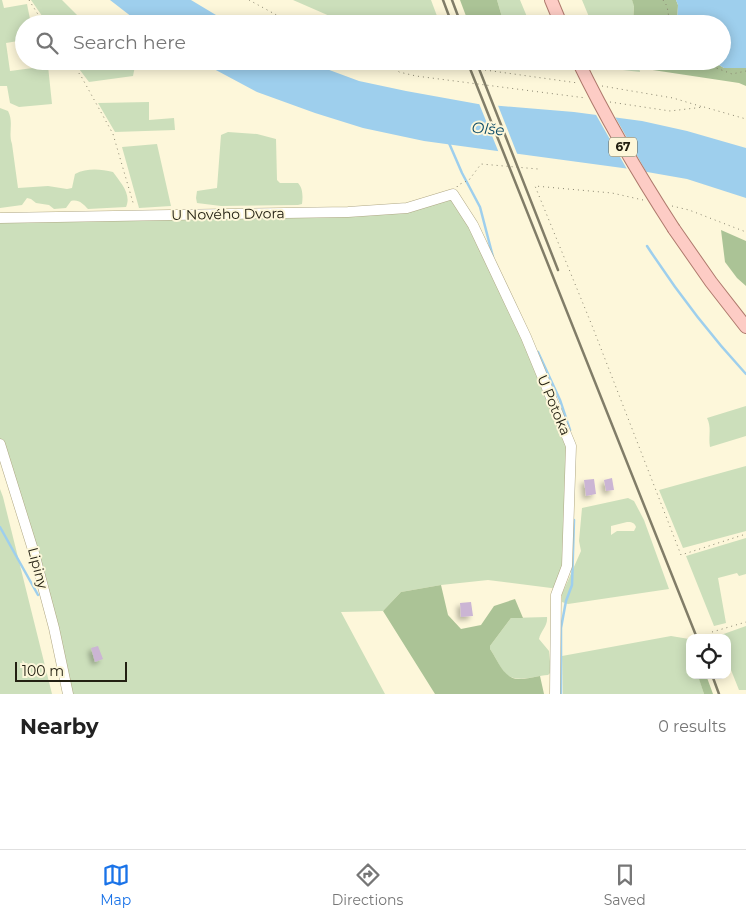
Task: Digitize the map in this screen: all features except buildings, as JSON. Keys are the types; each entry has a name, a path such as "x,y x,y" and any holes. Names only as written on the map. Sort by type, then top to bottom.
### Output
{"main road":[{"path":"551,0 557,15"},
{"name":"67","path":"583,70 620,140 674,229 711,282 746,326"}],"street":[{"name":"U Nového Dvora","path":"0,218 348,212 407,208 453,194"},
{"name":"U Potoka","path":"453,194 474,225 526,337 571,446 567,566 556,595 555,694"},
{"name":"Lipiny","path":"0,444 34,553 54,628 68,694"}],"path":[{"path":"29,0 38,15"},
{"path":"249,0 276,15"},
{"path":"663,0 667,6 668,15"},
{"path":"77,70 113,134 137,216"},
{"path":"397,70 416,76 588,99"},
{"path":"719,70 732,74 746,71"},
{"path":"602,101 670,111 704,107 746,119"},
{"path":"453,194 458,185 469,180 481,164 538,169"},
{"path":"650,201 612,193 535,186 594,328 680,555 746,534"},
{"path":"670,205 689,210 746,232"},
{"path":"712,632 746,622"}],"green space":[{"path":"0,0 2,0 4,8 27,4 29,15 15,15 15,42 6,43 10,71 48,70 52,104 19,107 10,103 7,86 0,86"},
{"path":"31,0 62,0 77,15 41,15"},
{"path":"293,0 431,0 437,15 327,15"},
{"path":"460,0 497,0 501,15 466,15"},
{"path":"497,0 520,0 526,15 501,15"},
{"path":"582,0 632,0 634,5 633,15 588,15"},
{"path":"632,0 676,0 678,5 677,15 634,15"},
{"path":"731,68 746,68 746,86 739,83 653,70 731,70"},
{"path":"80,70 134,70 133,76 89,82"},
{"path":"623,70 640,70 640,72"},
{"path":"149,102 149,120 174,118 175,130 115,132 98,103"},
{"path":"0,108 8,111 10,115 11,140 18,188 48,186 67,189 72,188 75,174 89,170 108,171 113,172 124,188 127,197 126,207 88,209 81,202 71,201 66,208 54,209 49,205 36,203 27,198 22,205 0,208"},
{"path":"228,132 257,134 276,139 277,180 280,183 298,183 302,190 302,204 221,206 197,203 197,191 217,188 221,135"},
{"path":"157,144 171,206 139,208 122,147"},
{"path":"453,194 473,225 571,446 567,566 559,589 488,580 401,592 383,611 341,612 385,694 68,694 0,444 0,218 407,208"},
{"path":"721,230 746,241 746,286 737,278 725,262"},
{"path":"746,406 746,436 710,447 707,418"},
{"path":"746,466 746,531 683,548 659,490"},
{"path":"0,489 3,497 52,694 0,694"},
{"path":"628,498 634,501 644,520 669,589 568,604 562,602 562,594 581,551 579,541 582,508","holes":["628,522 635,525 634,531 617,531 611,535 611,526"]},
{"path":"746,538 746,574 739,576 737,573 718,578 726,623 714,626 686,556"},
{"path":"441,585 448,615 461,629 481,625 494,606 515,599 523,618 511,618 490,646 490,649 505,673 514,679 540,676 544,694 435,694 383,611 401,592"},
{"path":"547,617 539,639 549,651 551,672 548,675 519,679 509,676 501,667 490,646 511,618"},
{"path":"746,626 746,690 739,690 731,670 731,634 724,634"},
{"path":"671,636 686,638 686,679 699,679 704,694 563,694 562,656"},
{"path":"699,679 707,679 713,694 704,694"}],"water":[{"path":"110,0 191,0 216,15 129,15"},
{"path":"676,0 746,0 746,68 731,68 731,15 677,15 678,5"},
{"name":"Olše","path":"216,70 329,70 359,81 478,104 574,112 642,121 687,131 746,148 746,198 687,179 630,169 424,141 363,128 257,92"}],"pier":[{"path":"478,101 497,103 518,156 499,153"},
{"path":"595,113 614,115 648,175 628,171"}],"waterway":[{"path":"449,143 480,207 493,257"},
{"path":"647,246 694,312 746,374"},
{"path":"538,352 560,400 570,430"},
{"path":"561,694 561,628 566,601 572,585 574,520"},
{"path":"0,527 38,595"}],"railway":[{"path":"443,0 449,15"},
{"path":"452,0 458,15"},
{"path":"471,70 695,634"},
{"path":"480,70 558,270"},
{"path":"713,679 719,694"}]}
